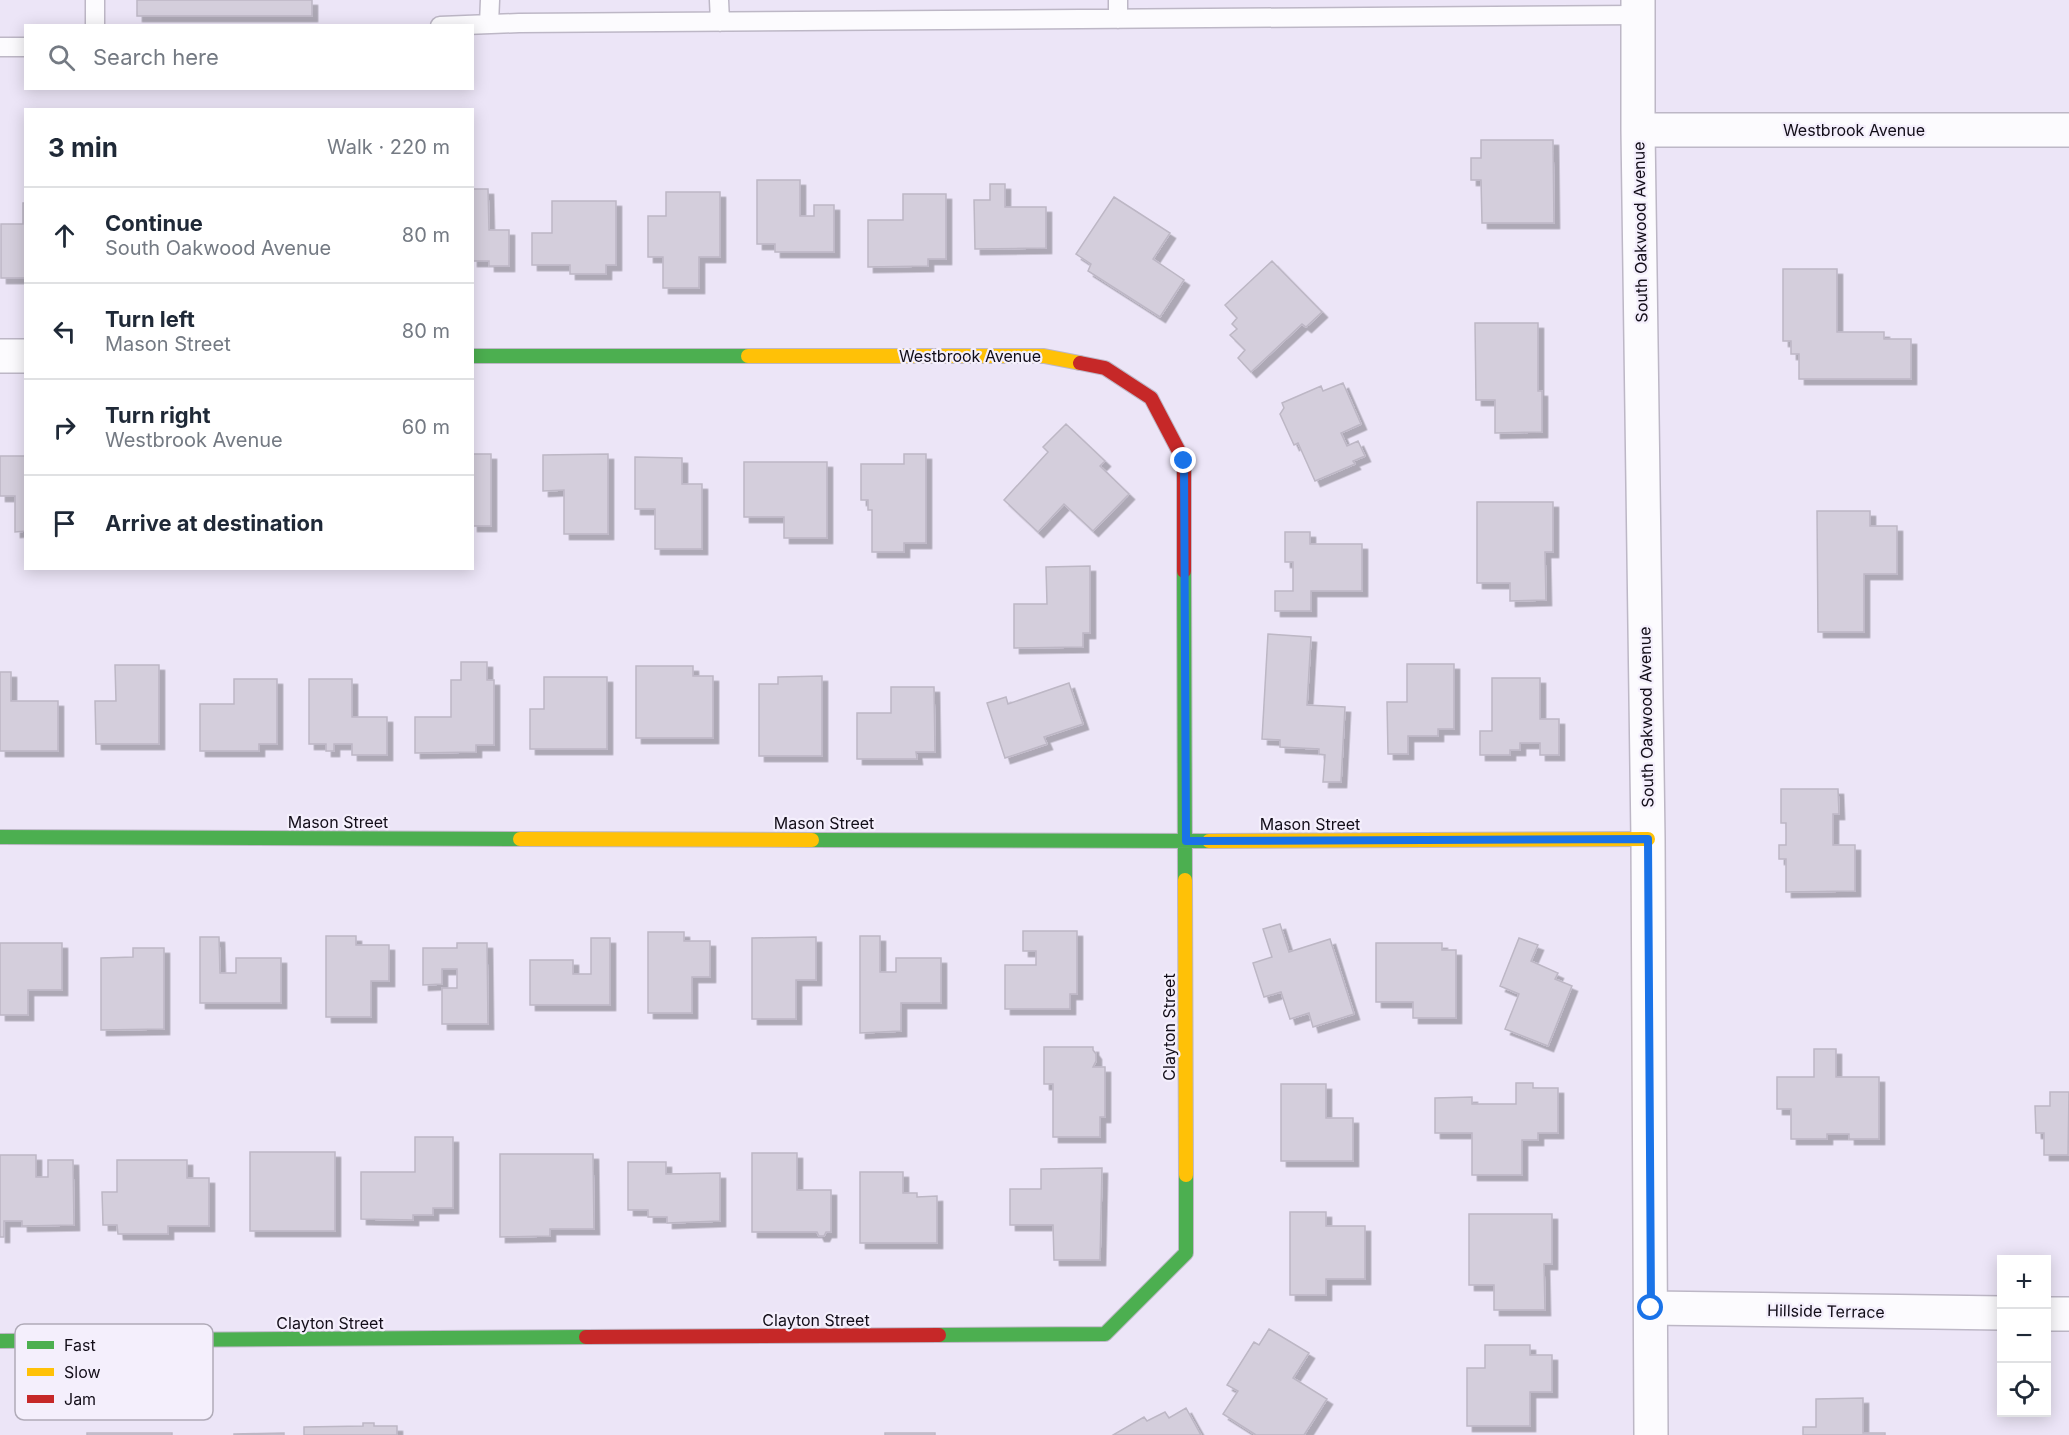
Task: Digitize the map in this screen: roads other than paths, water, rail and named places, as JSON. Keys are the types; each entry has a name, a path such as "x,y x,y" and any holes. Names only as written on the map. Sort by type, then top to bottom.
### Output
{"street":[{"name":"South Oakwood Avenue","path":"1638,8 1648,839 1651,1435"},
{"name":"Westbrook Avenue","path":"1638,130 2069,130"},
{"path":"0,356 24,356"},
{"name":"Westbrook Avenue","path":"474,356 1044,356 1105,368 1151,398 1184,461 1186,841"},
{"name":"Mason Street","path":"0,837 1186,841 1648,839"},
{"name":"Clayton Street","path":"213,1340 1106,1334 1186,1253 1186,841"},
{"name":"Hillside Terrace","path":"1651,1308 1997,1313"},
{"path":"2051,1314 2069,1314"},
{"name":"Clayton Street","path":"0,1341 15,1341"}],"lane":[{"path":"95,0 95,24"},
{"path":"489,24 490,0"},
{"path":"719,0 720,22"},
{"path":"1118,0 1118,19"},
{"path":"474,25 1118,19 1638,8"},
{"path":"0,47 24,47"}]}
